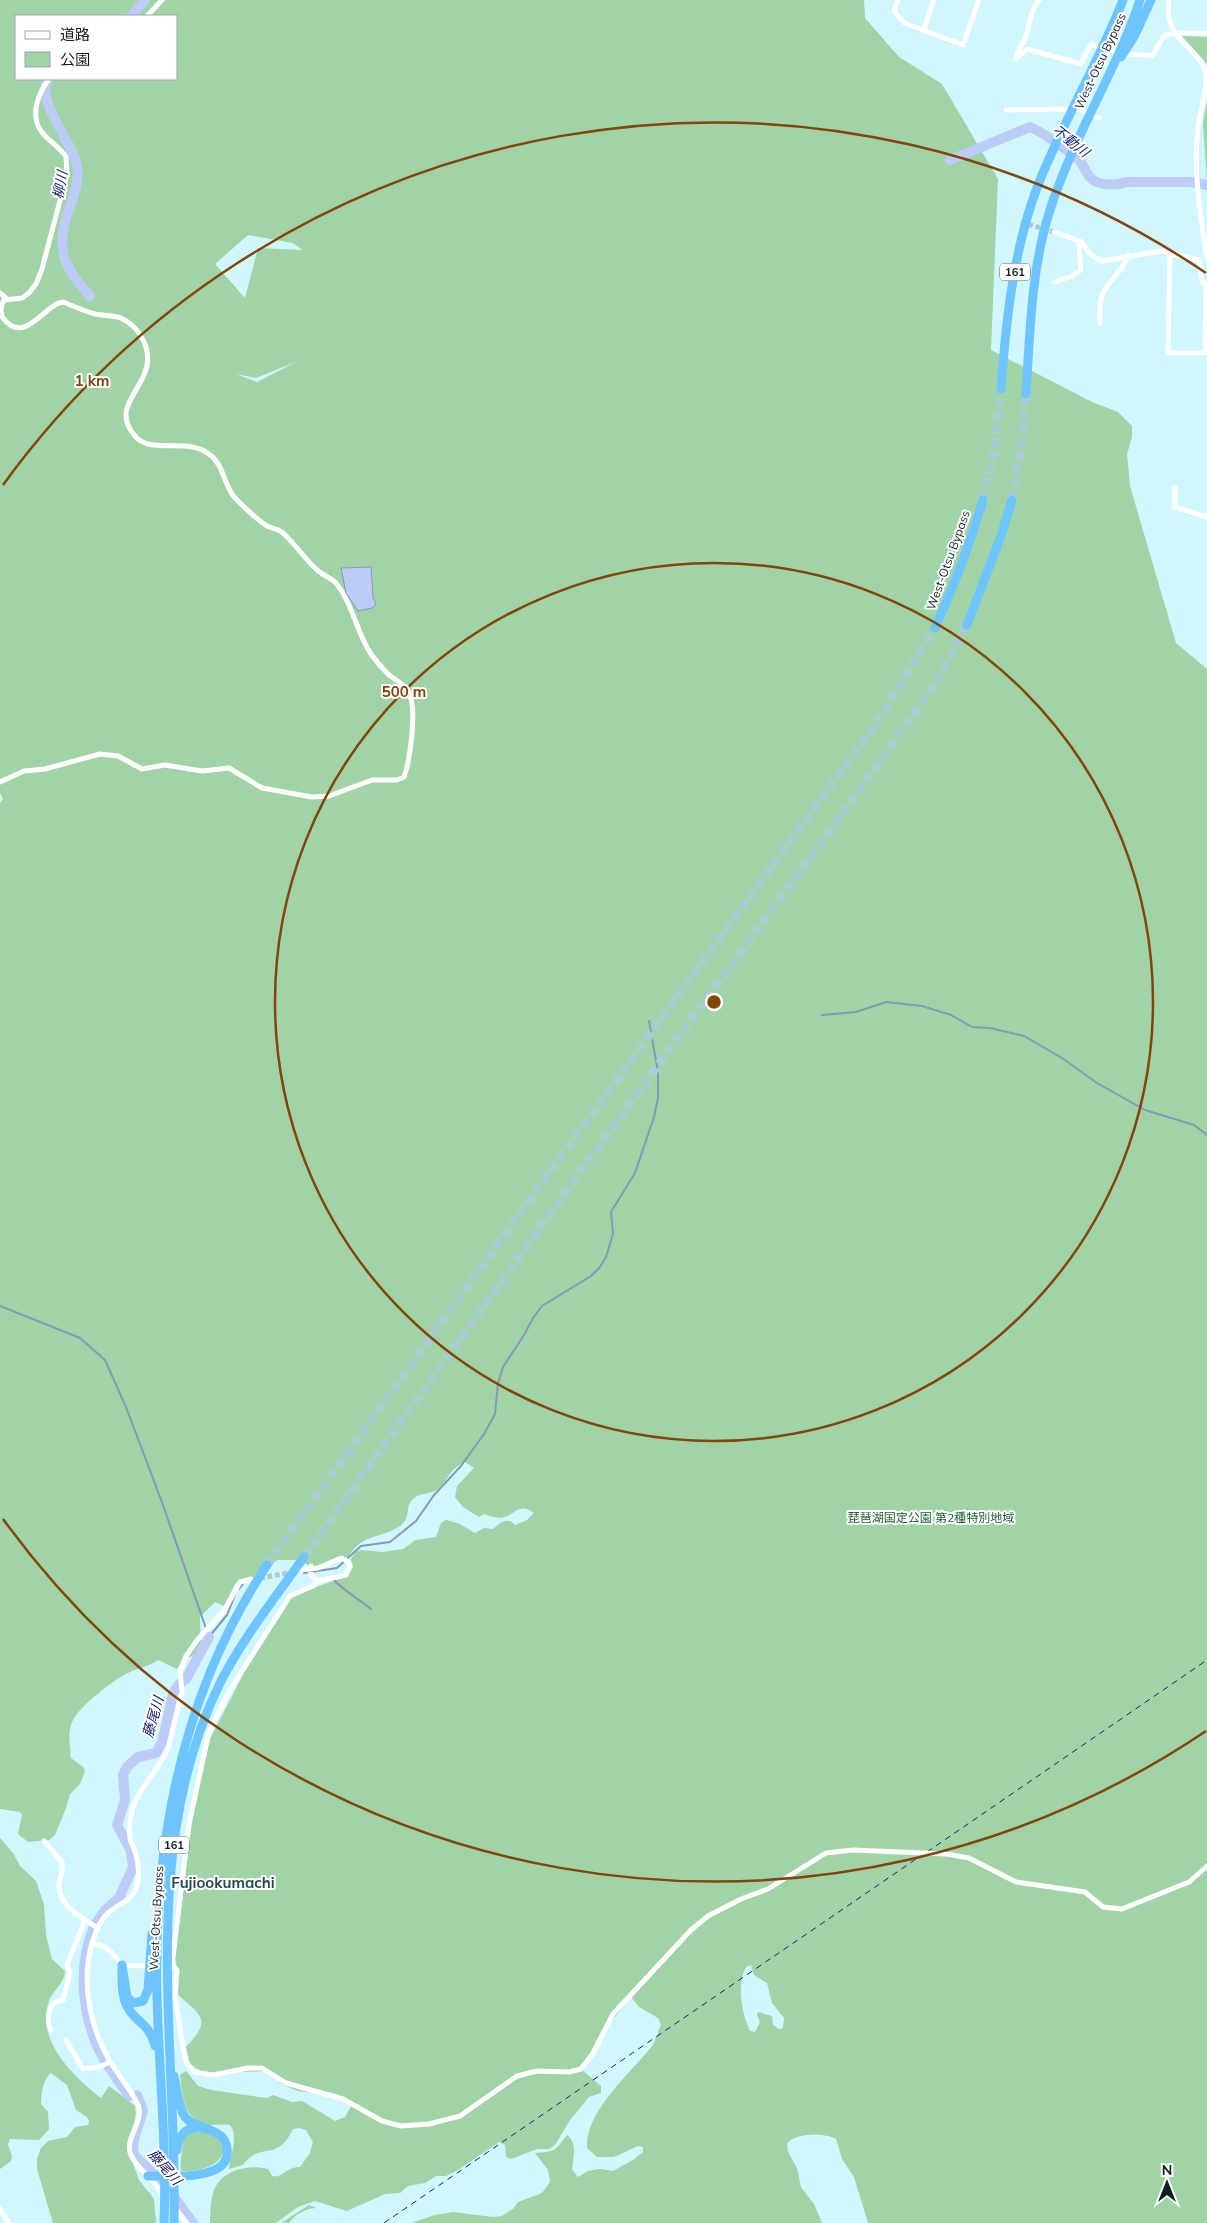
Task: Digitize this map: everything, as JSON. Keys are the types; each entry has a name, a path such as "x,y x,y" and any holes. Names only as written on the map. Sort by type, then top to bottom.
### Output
{"highway":[{"name":"West-Otsu Bypass","path":"1001,389 1005,335 1022,238 1037,189 1060,135 1106,41 1123,0"},
{"name":"West-Otsu Bypass","path":"1026,394 1034,288 1039,251 1050,210 1077,140 1107,78 1140,0"},
{"path":"1107,78 1135,35 1152,0"},
{"name":"West-Otsu Bypass","path":"935,628 968,550 983,500"},
{"path":"967,626 1001,536 1012,500"},
{"name":"West-Otsu Bypass","path":"174,2223 174,2166 166,1982 167,1918 172,1859 181,1801 190,1762 217,1691 246,1639 304,1557"},
{"name":"West-Otsu Bypass","path":"163,2223 164,2165 156,1952 159,1883 175,1783 188,1734 206,1679 244,1600 267,1565"},
{"path":"122,1965 127,1997 133,2003 138,2003 146,1997 148,1990 149,1954 159,1883"},
{"path":"122,1965 125,2002 128,2008 151,2032 159,2058"},
{"path":"149,2176 210,2173 220,2168 225,2162 227,2150 225,2141 214,2131 186,2118 182,2110 168,2054"},
{"path":"174,2166 177,2145 183,2131 189,2128 203,2127"}],"street":[{"path":"147,15 162,0"},
{"path":"898,0 894,11 904,23 963,45 979,0"},
{"path":"923,30 934,0"},
{"path":"1039,0 1032,9 1025,39 1017,53 1016,59 1027,49 1082,64 1091,44 1097,46"},
{"path":"1168,0 1167,18 1175,33 1201,64 1206,74 1203,110 1198,127 1198,159 1199,196 1207,257"},
{"path":"1129,54 1152,56 1164,36 1175,33 1207,33"},
{"path":"1108,49 1114,51"},
{"path":"0,293 6,298 22,298 36,284 42,269 68,168 66,157 42,132 37,120 36,112 39,96 48,80"},
{"path":"1006,110 1078,109 1099,118"},
{"path":"1054,232 1082,242 1095,259 1102,261 1152,252 1170,253 1199,260 1202,278 1207,290 1205,353 1168,353 1170,253"},
{"path":"1055,282 1072,276 1081,270 1079,246 1082,242"},
{"path":"1100,323 1101,298 1106,287 1125,266 1128,255"},
{"path":"0,782 27,770 45,769 93,755 108,754 118,756 142,769 165,765 202,771 228,768 253,784 271,791 306,796 329,796 372,780 397,780 404,777 411,737 412,704 411,696 406,688 388,674 371,654 348,603 334,582 317,570 285,535 279,530 266,525 235,498 220,465 211,455 205,450 188,446 151,445 134,436 128,424 126,412 146,368 146,348 141,334 119,317 96,314 61,302 30,325 15,326 6,321 1,315 2,302 6,298"},
{"path":"1175,488 1175,507 1207,517"},
{"path":"166,1982 171,1980 175,1925 190,1824 208,1736 218,1713 230,1690 290,1596 318,1582 346,1574 350,1570 349,1562 341,1558 336,1558 326,1565 302,1570"},
{"path":"311,1566 311,1576 318,1582"},
{"path":"188,2223 131,2155 130,2146 139,2105 108,2063 91,2020 87,1980 92,1943 98,1928 106,1914 133,1895 137,1887 137,1858 130,1838 134,1807 141,1788 164,1758 168,1749 183,1686 180,1671 186,1656 203,1633 224,1611 240,1582 250,1579"},
{"path":"44,1841 62,1862 63,1866 59,1883 61,1896 70,1908 98,1928"},
{"path":"174,1967 177,1970 175,1994 183,2047 186,2062 194,2072 213,2075 248,2068 262,2068 286,2083 342,2099 390,2124 401,2126 416,2125 440,2122 460,2116 517,2076 537,2071 569,2072 581,2069 614,2014 690,1930 708,1916 741,1899 768,1889 826,1853 853,1850 946,1854 969,1858 1016,1882 1085,1892 1104,1907 1115,1910 1189,1882 1207,1866"},
{"path":"51,2030 49,2026 50,2011 54,2003 63,2000 70,1973 67,1965 85,1920"},
{"path":"92,1943 104,1946 113,1952 122,1965 143,1966"},
{"path":"66,2040 83,2069 108,2063"},
{"path":"159,2188 162,2197 163,2223"},
{"path":"0,2209 10,2223"}],"green space":[{"name":"琵琶湖国定公園 第2種特別地域","path":"0,0 864,0 865,18 899,57 942,84 998,179 991,350 1092,402 1118,412 1132,426 1132,437 1127,454 1130,486 1176,643 1207,669 1207,2223 868,2223 854,2177 842,2159 836,2139 824,2135 803,2135 787,2143 788,2152 797,2168 801,2187 814,2204 822,2223 411,2223 435,2215 453,2212 493,2217 502,2216 514,2208 518,2202 542,2193 550,2182 548,2170 535,2153 554,2150 567,2135 574,2146 572,2170 578,2177 588,2171 600,2169 613,2171 643,2152 643,2147 638,2146 614,2157 597,2157 587,2148 588,2134 593,2120 611,2093 652,2046 661,2025 658,2018 639,2007 631,1997 601,2035 583,2071 601,2086 601,2093 589,2097 570,2120 555,2145 549,2149 537,2149 511,2159 506,2157 505,2145 499,2142 446,2176 436,2176 425,2183 408,2186 400,2193 385,2194 347,2211 315,2201 298,2207 276,2223 210,2223 213,2192 220,2180 226,2175 234,2171 255,2167 268,2169 272,2176 279,2176 291,2169 300,2167 310,2153 313,2142 306,2130 293,2129 281,2146 256,2154 243,2165 229,2169 234,2140 233,2130 230,2125 210,2125 194,2119 186,2107 180,2075 186,2071 198,2086 211,2090 267,2098 273,2095 292,2102 302,2101 335,2121 345,2117 351,2106 341,2096 336,2094 298,2091 279,2082 277,2075 268,2071 204,2073 190,2064 186,2047 199,2030 201,2019 193,2008 178,1995 179,1974 175,1959 192,1821 210,1739 249,1663 289,1599 347,1576 353,1567 350,1560 356,1552 361,1550 383,1552 403,1549 416,1540 436,1537 441,1523 446,1520 460,1524 475,1533 484,1528 493,1529 506,1521 512,1522 515,1525 527,1520 534,1513 521,1509 501,1518 484,1514 479,1517 463,1507 455,1497 457,1486 474,1468 465,1462 452,1471 438,1489 419,1495 410,1502 404,1523 366,1540 354,1549 348,1557 334,1559 319,1567 308,1565 300,1560 278,1560 266,1564 254,1577 244,1579 235,1584 224,1606 215,1602 200,1617 201,1645 198,1654 184,1659 177,1669 158,1660 130,1672 105,1688 82,1708 71,1724 69,1734 71,1758 83,1767 85,1771 80,1784 70,1794 55,1835 49,1840 28,1842 18,1834 22,1815 20,1812 0,1809 0,803 3,799 0,793","holes":["248,235 293,243 302,250 258,248 245,298 215,264","298,361 257,382 236,374 256,378","751,1965 754,1975 767,1983 772,2003 784,2018 783,2028 779,2029 773,2025 772,2016 758,2012 757,2015 760,2022 755,2032 750,2031 741,1999 741,1982 746,1967"]},
{"path":"1182,36 1207,37 1207,64"},
{"path":"1207,101 1207,183 1203,123"},
{"path":"0,1838 13,1853 20,1866 36,1881 44,1904 46,1935 52,1959 65,1971 61,1983 49,2001 46,2015 47,2030 52,2043 59,2056 69,2068 101,2098 109,2086 135,2106 136,2113 127,2147 139,2180 154,2199 156,2223 53,2223 37,2169 37,2159 41,2148 48,2141 67,2137 75,2127 88,2125 89,2121 87,2117 76,2110 67,2085 51,2073 44,2083 41,2100 41,2104 48,2112 49,2129 39,2140 10,2139 8,2144 12,2156 11,2161 0,2169"},
{"path":"201,2129 214,2136 221,2144 223,2151 221,2158 205,2168 194,2171 181,2171 184,2135"},
{"path":"309,2205 317,2208 302,2212 289,2223 281,2223"}],"water":[{"path":"371,567 373,597 376,604 372,608 358,611 346,593 341,568"}],"waterway":[{"name":"柳川","path":"132,15 145,0"},
{"name":"柳川","path":"48,80 45,88 50,110 69,145 77,166 77,181 65,220 62,244 67,264 80,285 90,296"},
{"name":"不動川","path":"950,160 1030,127 1079,160 1088,175 1093,180 1102,184 1191,182 1207,185"},
{"path":"822,1015 856,1012 886,1002 922,1006 951,1015 972,1027 990,1028 1024,1036 1062,1058 1097,1083 1145,1110 1194,1125 1207,1135"},
{"path":"304,1573 337,1568 361,1546 390,1542 416,1521 434,1495 461,1466 484,1434 495,1414 498,1383 503,1367 533,1318 542,1306 591,1276 600,1267 606,1257 613,1234 611,1212 635,1173 654,1117 658,1098 658,1072 649,1021"},
{"path":"0,1306 80,1338 105,1360 126,1407 163,1505 209,1637"},
{"path":"334,1580 371,1609"},
{"path":"239,1589 243,1584"},
{"path":"209,1637 227,1615 235,1595"},
{"name":"藤尾川","path":"95,1925 105,1910 119,1898 133,1867 131,1851 117,1825 125,1800 123,1775 127,1767 138,1757 156,1753 162,1742 173,1694 178,1685 186,1679 209,1637"},
{"name":"藤尾川","path":"93,1929 88,1944 84,1974 84,1990 89,2021 102,2056 129,2096"},
{"name":"藤尾川","path":"137,2095 143,2110 134,2140 133,2151 135,2156 160,2180"},
{"name":"藤尾川","path":"171,2193 193,2223"}],"ferry route":[{"path":"927,1852 1207,1660"},
{"path":"384,2223 922,1855"}],"tunnel":[{"path":"1021,222 1054,232"},
{"path":"983,500 995,445 1001,389"},
{"path":"1012,500 1021,447 1026,394"},
{"path":"304,1557 572,1183 875,769 941,674 967,625"},
{"path":"267,1565 877,722 935,628"},
{"path":"260,1578 294,1572"}],"district":[{"name":"Fujiookumachi","path":"223,1882"}]}
